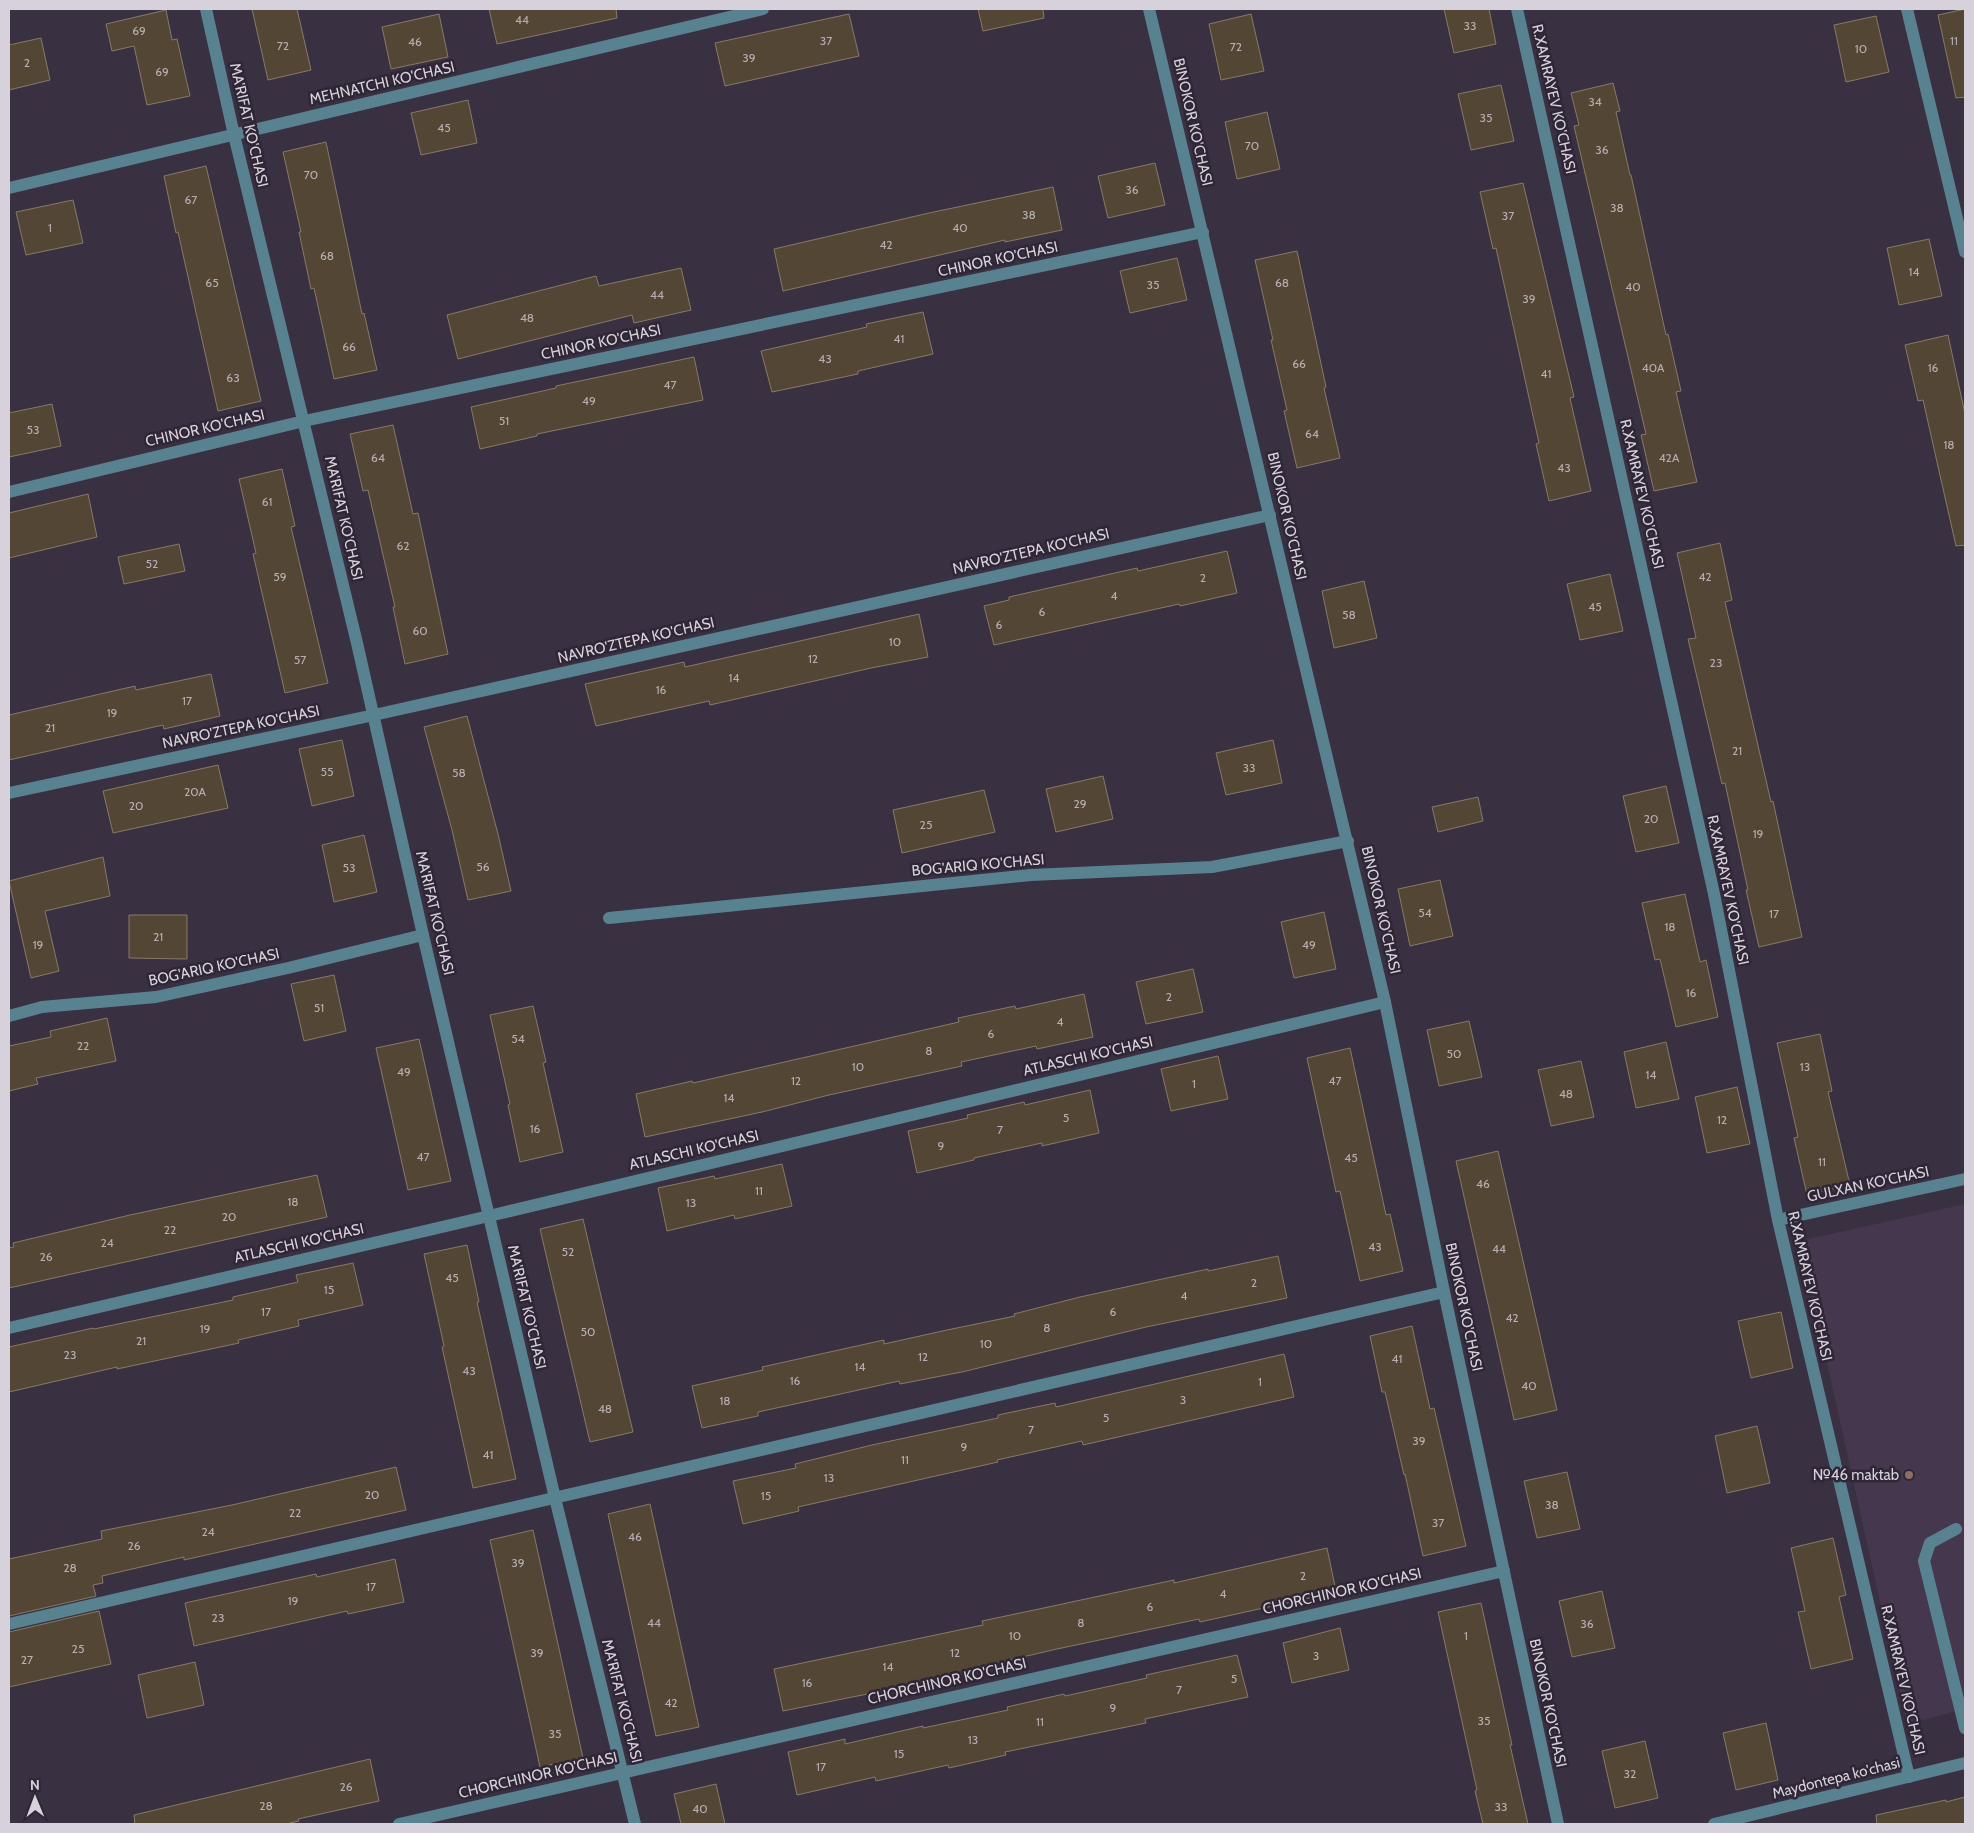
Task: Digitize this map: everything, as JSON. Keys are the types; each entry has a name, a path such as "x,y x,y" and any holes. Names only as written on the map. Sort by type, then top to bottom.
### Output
{"street":[{"name":"MA'RIFAT KO'CHASI","path":"206,9 234,135 374,715 488,1216 555,1498 636,1824"},
{"name":"MEHNATCHI KO'CHASI","path":"9,188 763,9"},
{"name":"BINOKOR KO'CHASI","path":"1149,9 1386,1002 1444,1292 1558,1824"},
{"name":"R.XAMRAYEV KO'CHASI","path":"1517,9 1714,894 1778,1220 1909,1777"},
{"path":"1907,9 1965,252"},
{"name":"CHINOR KO'CHASI","path":"9,492 304,421 1203,232"},
{"name":"NAVRO'ZTEPA KO'CHASI","path":"9,793 374,715 1270,514"},
{"name":"BOG'ARIQ KO'CHASI","path":"609,918 1031,875 1212,867 1348,842"},
{"name":"BOG'ARIQ KO'CHASI","path":"9,1016 42,1007 156,997 288,968 423,935"},
{"name":"ATLASCHI KO'CHASI","path":"9,1328 1386,1002"},
{"name":"GULXAN KO'CHASI","path":"1778,1220 1965,1179"},
{"path":"9,1624 1444,1292"},
{"path":"1956,1529 1930,1543 1924,1562 1965,1728"},
{"name":"CHORCHINOR KO'CHASI","path":"399,1824 1504,1571"},
{"name":"Maydontepa ko'chasi","path":"1714,1824 1965,1763"}],"shaded area":[{"name":"№46 maktab","path":"1965,1204 1965,1709 1907,1724 1800,1241"}],"building":[{"path":"252,9 297,9 311,70 268,80"},
{"path":"489,9 616,9 617,18 497,44"},
{"path":"978,9 1043,9 1044,18 983,31"},
{"path":"1444,9 1489,9 1496,44 1454,53"},
{"path":"1965,9 1965,97 1956,98 1938,15"},
{"path":"166,10 172,40 177,39 190,96 147,105 134,46 112,51 106,24"},
{"path":"439,14 448,57 391,69 382,27"},
{"path":"849,14 859,56 725,86 715,43"},
{"path":"1251,14 1264,71 1221,80 1209,24"},
{"path":"1876,16 1889,72 1846,82 1834,25"},
{"path":"41,38 50,80 9,90 9,45"},
{"path":"1613,83 1620,111 1616,112 1666,335 1668,334 1681,391 1676,392 1697,482 1654,491 1641,435 1646,434 1574,126 1579,125 1571,93"},
{"path":"1501,85 1514,141 1471,150 1458,94"},
{"path":"468,100 477,143 421,155 411,113"},
{"path":"1267,112 1280,169 1237,179 1225,122"},
{"path":"326,142 362,314 364,313 377,370 334,379 314,288 311,289 299,232 301,232 283,152"},
{"path":"1155,163 1165,205 1108,218 1098,176"},
{"path":"206,166 261,401 218,411 164,176"},
{"path":"1523,183 1574,397 1570,398 1591,491 1549,501 1536,444 1539,443 1496,248 1493,249 1480,192"},
{"path":"1053,187 1062,230 1005,242 1005,240 783,291 774,249 929,213"},
{"path":"73,200 83,243 26,255 16,212"},
{"path":"1929,239 1942,296 1899,305 1887,248"},
{"path":"1297,251 1340,458 1297,468 1284,411 1287,410 1271,340 1273,340 1255,260"},
{"path":"1177,258 1187,300 1130,313 1120,271"},
{"path":"681,268 691,310 634,323 632,315 458,359 447,315 596,276 599,286"},
{"path":"923,312 933,354 858,371 858,374 772,392 761,351 867,327 866,324"},
{"path":"1948,335 1965,414 1965,545 1956,546 1923,400 1918,401 1905,345"},
{"path":"694,357 703,400 537,434 537,436 480,449 471,407 556,388 556,386"},
{"path":"52,404 61,446 9,457 9,413"},
{"path":"393,425 413,514 418,513 448,654 405,664 393,607 395,607 368,490 363,491 350,434"},
{"path":"282,469 295,526 291,527 328,683 285,693 253,554 256,553 239,479"},
{"path":"88,494 97,537 9,558 9,513"},
{"path":"1720,543 1732,600 1725,602 1771,802 1773,801 1802,937 1759,947 1725,783 1722,784 1688,639 1696,638 1677,553"},
{"path":"179,544 185,571 124,584 118,557"},
{"path":"1227,551 1237,593 994,645 984,606 1009,600 1009,597 1137,568 1138,571"},
{"path":"1610,574 1623,631 1580,640 1567,584"},
{"path":"1364,581 1377,638 1334,648 1322,591"},
{"path":"919,614 928,657 871,668 710,705 709,701 596,726 585,684 684,662 685,667"},
{"path":"211,674 220,716 164,729 163,725 9,760 9,715 135,686 136,690"},
{"path":"467,716 511,891 468,900 452,830 424,727"},
{"path":"342,740 354,796 312,806 299,749"},
{"path":"1273,740 1282,783 1226,795 1216,753"},
{"path":"218,765 228,808 113,833 103,791"},
{"path":"1103,776 1113,819 1056,832 1046,789"},
{"path":"1666,786 1679,843 1636,852 1623,796"},
{"path":"984,790 995,832 902,853 893,810"},
{"path":"1478,797 1483,821 1438,832 1432,807"},
{"path":"364,835 377,892 334,902 322,845"},
{"path":"103,857 110,896 45,911 59,971 31,978 9,881"},
{"path":"1440,880 1453,936 1410,946 1398,889"},
{"path":"1685,894 1700,962 1706,960 1718,1017 1676,1027 1660,959 1655,960 1642,903"},
{"path":"1324,912 1336,969 1294,978 1281,922"},
{"path":"129,915 187,915 187,959 129,958"},
{"path":"1193,969 1203,1012 1146,1024 1136,982"},
{"path":"334,975 346,1031 304,1041 291,984"},
{"path":"1084,994 1093,1037 1037,1049 1036,1046 961,1062 962,1066 645,1137 636,1094 692,1081 693,1083 959,1022 958,1018 1015,1006 1016,1009"},
{"path":"533,1006 546,1062 543,1063 563,1152 520,1162 508,1105 510,1104 490,1015"},
{"path":"107,1018 116,1061 36,1078 38,1084 9,1091 9,1046 51,1037 50,1031"},
{"path":"1469,1021 1482,1077 1439,1086 1427,1030"},
{"path":"1820,1034 1832,1091 1828,1092 1850,1185 1807,1195 1794,1138 1798,1137 1777,1043"},
{"path":"419,1039 451,1181 408,1190 376,1048"},
{"path":"1666,1042 1679,1099 1636,1108 1624,1052"},
{"path":"1350,1048 1386,1215 1390,1214 1403,1271 1360,1281 1340,1191 1336,1192 1307,1058"},
{"path":"1218,1056 1228,1099 1171,1111 1161,1069"},
{"path":"1581,1061 1594,1117 1551,1126 1538,1070"},
{"path":"1737,1087 1750,1144 1707,1153 1695,1097"},
{"path":"1090,1090 1099,1133 1042,1146 1042,1143 917,1173 908,1131 968,1118 967,1115 1024,1102 1025,1105"},
{"path":"1498,1151 1557,1410 1514,1420 1456,1161"},
{"path":"782,1164 792,1206 735,1219 734,1215 667,1231 658,1188 714,1176 715,1179"},
{"path":"317,1175 327,1217 9,1288 9,1248 14,1247 13,1243 130,1215"},
{"path":"583,1219 633,1432 590,1442 540,1229"},
{"path":"467,1245 479,1302 477,1302 516,1479 473,1488 424,1254"},
{"path":"1278,1256 1287,1298 1146,1327 962,1372 900,1384 899,1381 758,1412 758,1416 702,1428 692,1386 763,1370 762,1367 884,1340 884,1344 1015,1316 1014,1314 1080,1297"},
{"path":"353,1263 363,1305 298,1320 299,1326 238,1340 239,1343 117,1369 117,1367 9,1392 9,1347 233,1300 233,1297 298,1282 296,1275"},
{"path":"1781,1312 1793,1368 1751,1378 1738,1321"},
{"path":"1412,1326 1430,1409 1434,1408 1466,1546 1423,1556 1405,1474 1385,1392 1382,1392 1370,1336"},
{"path":"1284,1354 1294,1397 1083,1445 1082,1441 997,1460 998,1462 798,1507 799,1511 743,1524 733,1481 796,1468 795,1464 872,1445 998,1418 998,1415 1055,1403 1056,1407"},
{"path":"1757,1426 1770,1483 1727,1493 1715,1436"},
{"path":"396,1467 406,1510 184,1560 184,1557 102,1576 103,1583 93,1585 96,1596 9,1616 9,1559 102,1539 101,1531 232,1505"},
{"path":"1567,1472 1580,1529 1537,1538 1524,1481"},
{"path":"650,1504 699,1727 656,1736 608,1514"},
{"path":"533,1530 583,1758 540,1767 490,1540"},
{"path":"1833,1538 1846,1595 1839,1597 1853,1659 1811,1669 1798,1612 1805,1611 1791,1548"},
{"path":"1327,1548 1336,1591 1332,1593 1200,1622 1199,1619 1057,1649 988,1665 988,1668 932,1681 783,1711 774,1669 983,1625 982,1621 1174,1580 1174,1583"},
{"path":"395,1559 404,1602 348,1614 347,1611 194,1646 185,1603 316,1574 317,1577"},
{"path":"1602,1591 1615,1648 1572,1657 1559,1601"},
{"path":"1481,1603 1528,1824 1483,1824 1475,1791 1477,1790 1438,1612"},
{"path":"99,1611 111,1664 9,1687 9,1632"},
{"path":"1340,1628 1349,1670 1292,1683 1283,1643"},
{"path":"1237,1655 1248,1697 1145,1719 1146,1723 1005,1752 1006,1755 949,1768 948,1765 876,1781 875,1777 797,1795 788,1752 845,1739 845,1744 923,1726 923,1728 1008,1710 1007,1707 1147,1678 1146,1675"},
{"path":"195,1662 204,1705 147,1718 138,1675"},
{"path":"1766,1723 1778,1780 1736,1790 1723,1733"},
{"path":"1645,1741 1658,1798 1615,1808 1602,1751"},
{"path":"370,1759 379,1801 298,1819 299,1821 286,1824 135,1824 134,1815"},
{"path":"716,1784 725,1824 681,1824 674,1794"},
{"path":"1965,1797 1965,1824 1877,1824 1876,1815"}],"place":[{"name":"№46 maktab","path":"1909,1475"}]}
